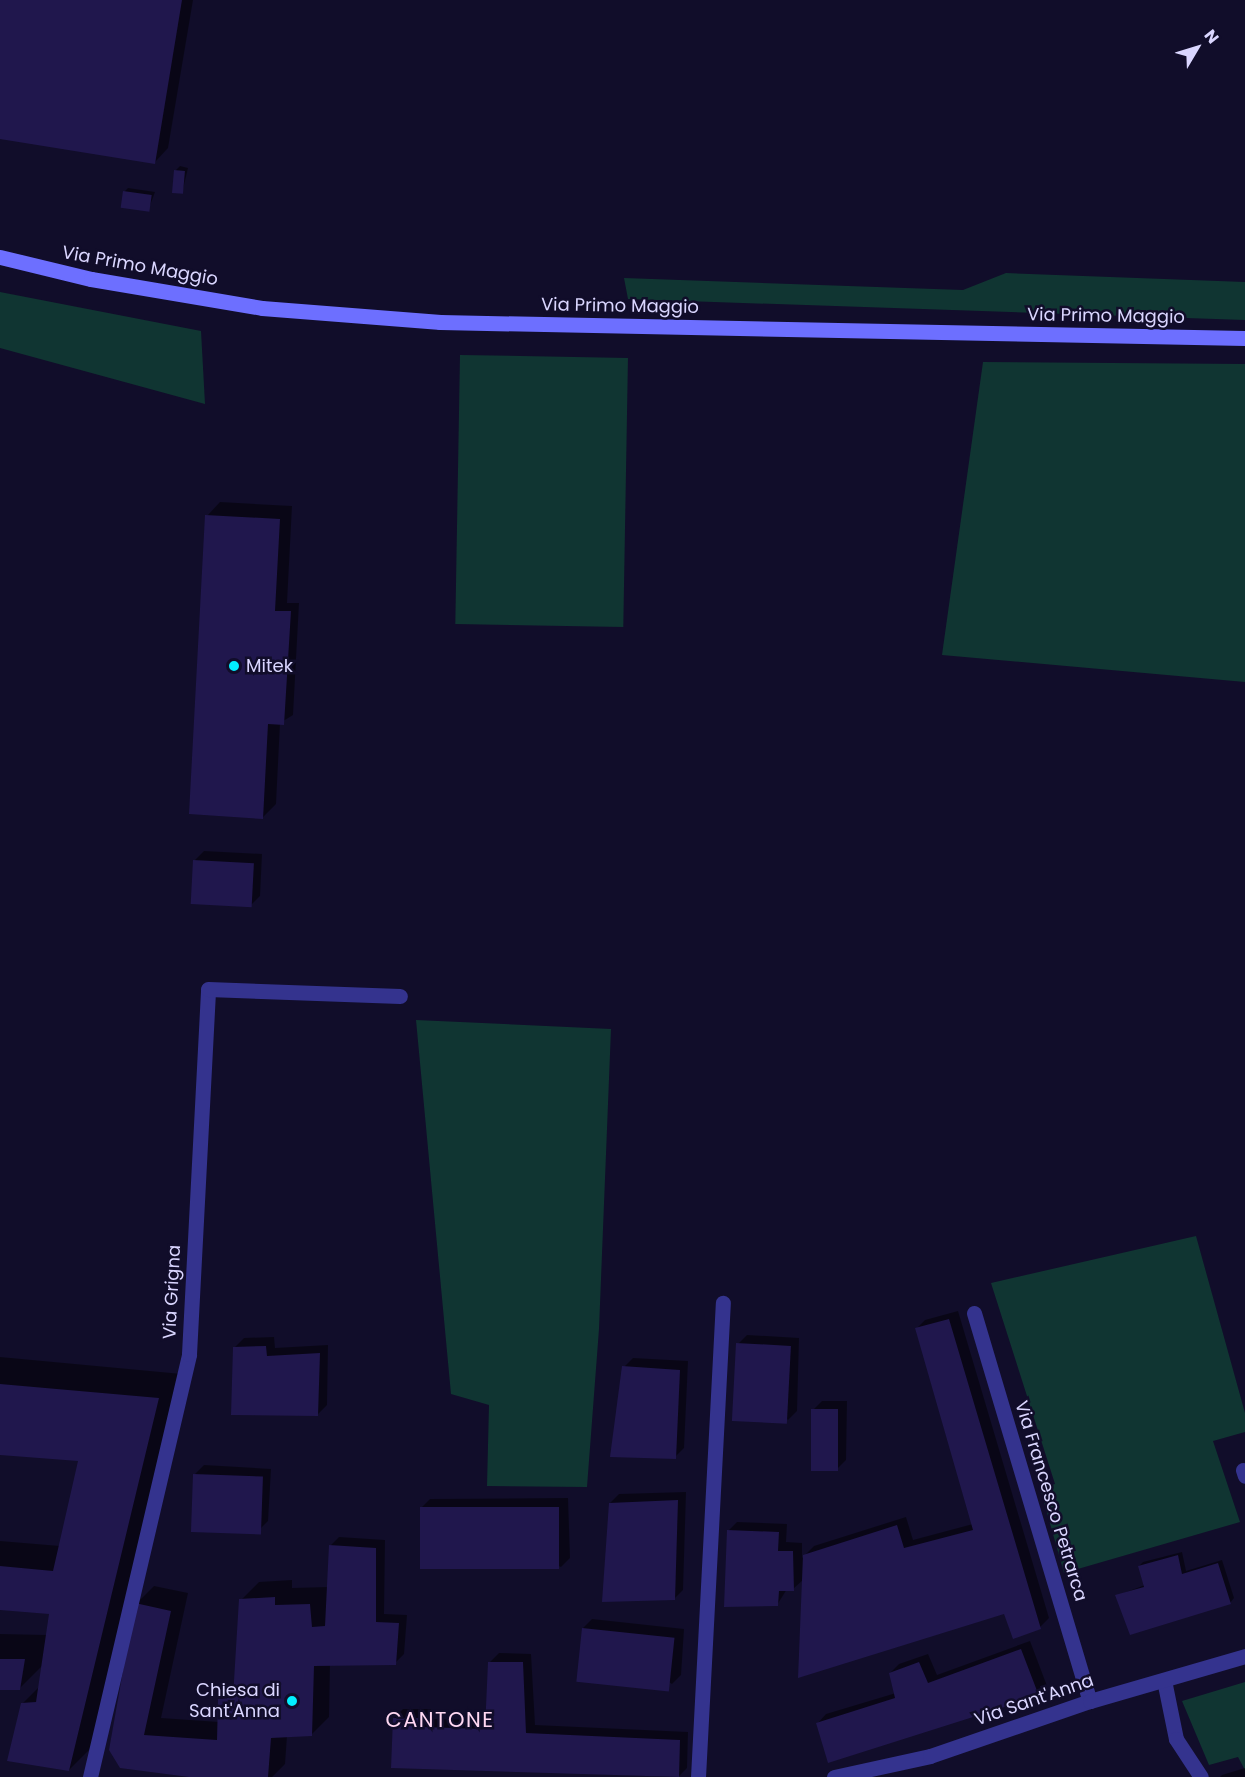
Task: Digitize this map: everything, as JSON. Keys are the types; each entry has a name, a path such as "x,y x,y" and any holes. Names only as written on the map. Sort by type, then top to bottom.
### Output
{"street":[{"name":"Via Primo Maggio","path":"0,257 91,279 262,308 440,322 1245,338"},
{"name":"Via Grigna","path":"90,1777 189,1354 208,989 400,996"},
{"path":"698,1777 723,1303"},
{"name":"Via Francesco Petrarca","path":"974,1312 1090,1701"},
{"name":"Via Sant'Anna","path":"834,1777 930,1756 1090,1701 1245,1656"},
{"path":"1164,1680 1176,1739 1201,1777"}],"green space":[{"path":"1006,273 1245,282 1245,320 628,299 624,278 963,290"},
{"path":"0,292 201,331 205,404 0,348"},
{"path":"460,355 628,358 623,627 455,624"},
{"path":"983,362 1245,364 1245,682 942,655"},
{"path":"416,1020 611,1029 599,1329 587,1487 487,1486 489,1405 451,1394"},
{"path":"1196,1236 1245,1413 1245,1432 1213,1441 1240,1522 1064,1573 1040,1488 1055,1484 991,1283"},
{"path":"1245,1682 1245,1770 1238,1757 1209,1765 1182,1701"}],"building":[{"path":"0,0 182,0 155,164 0,139"},
{"path":"174,170 185,171 183,194 172,193"},
{"path":"123,191 152,195 149,212 121,208"},
{"path":"205,515 280,519 275,611 291,611 284,725 268,724 263,819 189,814"},
{"path":"193,860 254,863 252,907 191,904"},
{"path":"949,1319 1041,1629 1013,1639 1004,1614 798,1678 803,1555 897,1525 904,1548 973,1530 915,1328"},
{"path":"736,1343 791,1346 787,1424 732,1421"},
{"path":"266,1346 267,1356 320,1353 318,1416 231,1415 233,1347"},
{"path":"622,1366 680,1370 676,1459 610,1457"},
{"path":"0,1384 159,1398 69,1771 7,1761 21,1703 36,1702 49,1614 0,1610 0,1566 53,1571 78,1461 0,1455"},
{"path":"811,1409 838,1409 838,1471 811,1471"},
{"path":"193,1474 263,1476 261,1534 191,1532"},
{"path":"678,1500 675,1600 602,1602 609,1503"},
{"path":"420,1507 559,1507 559,1569 420,1569"},
{"path":"727,1530 779,1532 778,1551 793,1551 794,1591 779,1591 778,1606 724,1607"},
{"path":"329,1545 376,1548 376,1622 399,1623 396,1665 314,1666 312,1736 271,1738 268,1777 189,1777 120,1768 109,1750 135,1603 171,1611 144,1735 217,1740 218,1699 233,1697 239,1599 275,1597 275,1605 310,1604 312,1627 325,1626"},
{"path":"1178,1555 1182,1574 1218,1563 1231,1604 1130,1635 1115,1595 1144,1587 1138,1566"},
{"path":"582,1628 674,1638 669,1691 576,1682"},
{"path":"1021,1649 1039,1696 828,1763 816,1723 895,1698 889,1673 919,1662 928,1683"},
{"path":"0,1659 25,1659 20,1690 0,1690"},
{"path":"488,1662 523,1662 526,1733 680,1740 679,1777 391,1768 393,1718 423,1718 423,1727 485,1729"}],"place":[{"name":"Mitek","path":"234,666"},
{"name":"Chiesa di Sant'Anna","path":"292,1701"}],"district":[{"name":"CANTONE","path":"440,1720"}]}
